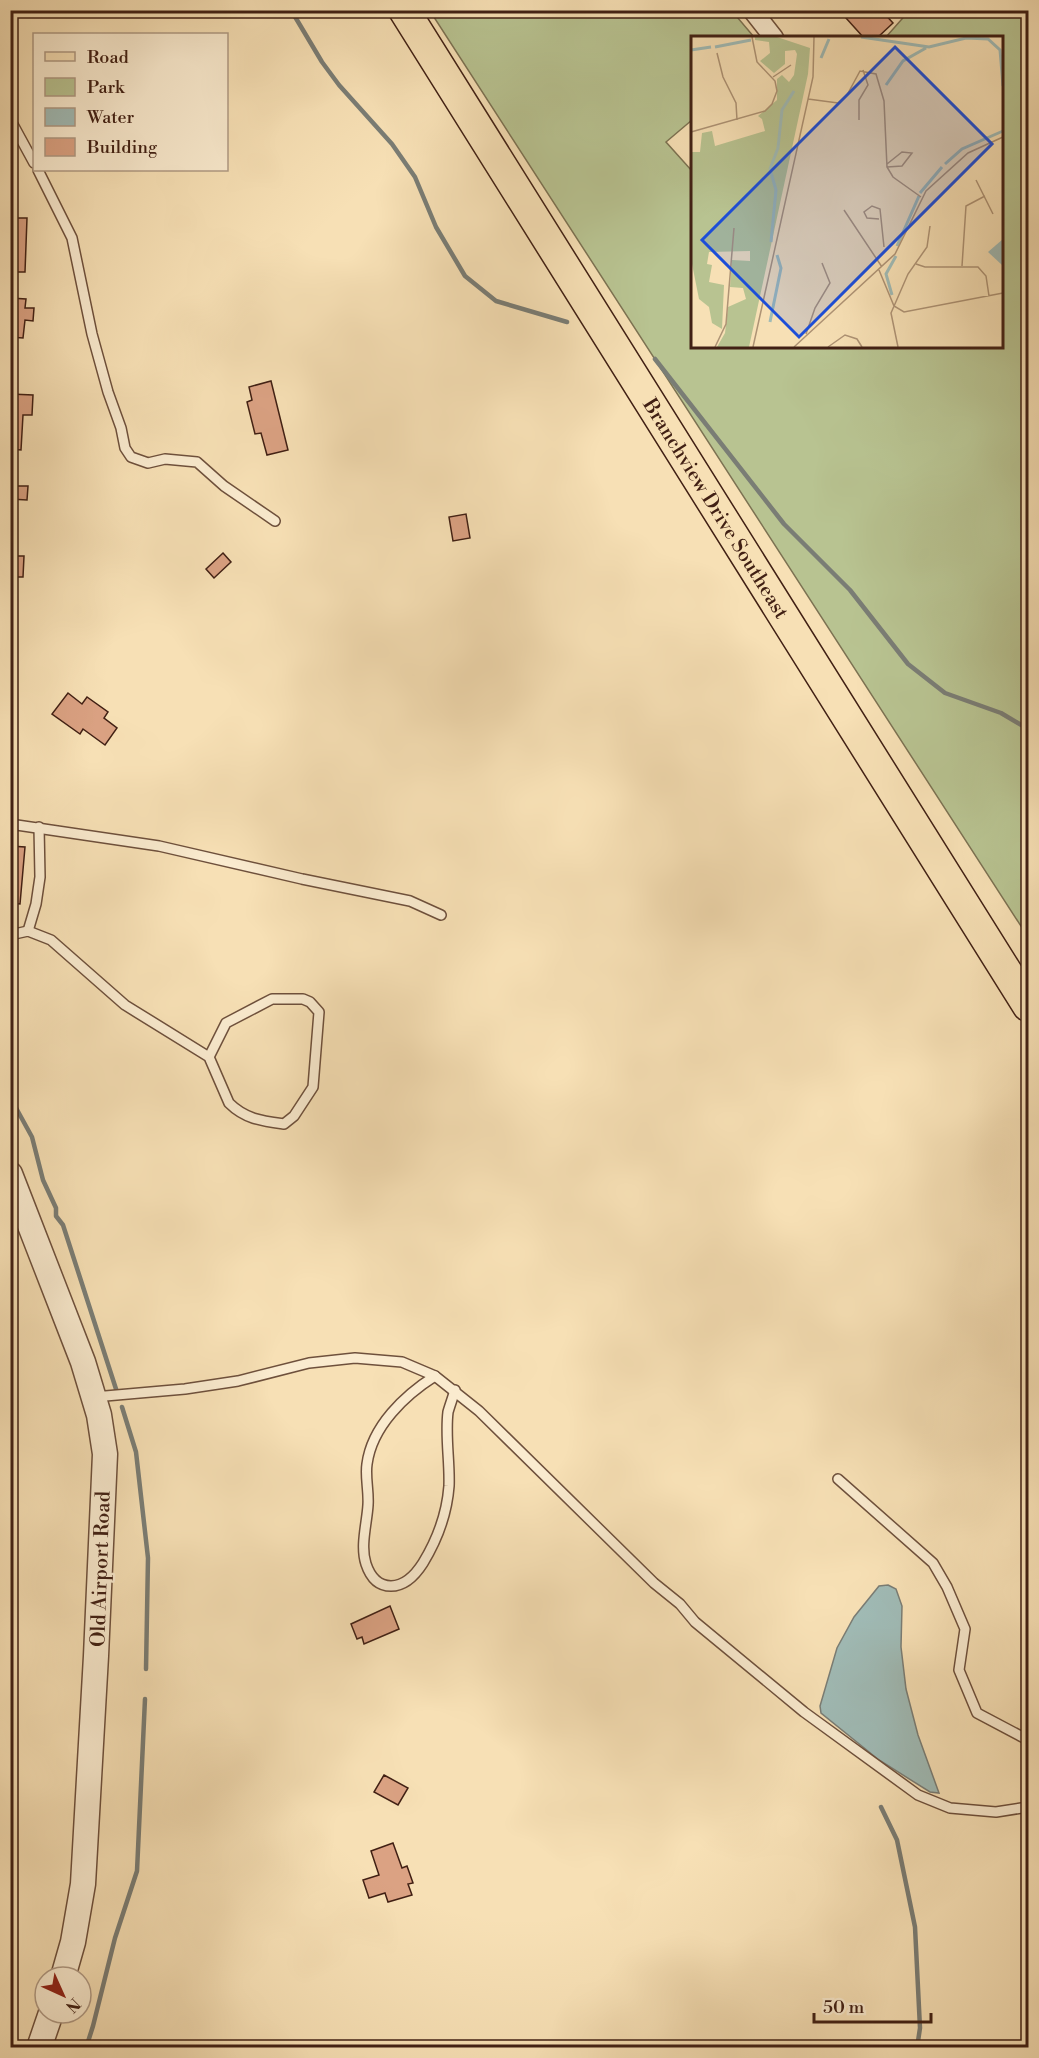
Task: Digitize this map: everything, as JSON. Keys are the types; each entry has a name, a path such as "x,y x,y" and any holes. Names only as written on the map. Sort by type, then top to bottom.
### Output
{"main road":[{"name":"Branchview Drive Southeast","path":"404,10 1029,1006"}],"street":[{"path":"752,10 772,36"},
{"name":"Old Airport Road","path":"10,1174 83,1362 94,1397 105,1454 83,1884 73,1942 66,1965"},
{"path":"39,2048 47,2025"}],"lane":[{"path":"10,119 33,161"},
{"path":"39,171 72,237 92,334 125,448 131,457 148,463 165,459 197,462 224,486 275,521"},
{"path":"10,824 159,846 410,901 441,915"},
{"path":"28,931 36,904 40,877 39,827"},
{"path":"10,935 28,931 51,940 125,1005 209,1057 229,1103 234,1109 253,1120 284,1124 294,1116 313,1087 319,1012 310,1002 303,999 272,999 226,1023 209,1057"},
{"path":"94,1397 185,1389 238,1381 309,1363 355,1358 402,1362 435,1376 479,1411 654,1583 680,1604 695,1622 804,1712 918,1795 950,1808 996,1812 1029,1806"},
{"path":"435,1376 419,1387 383,1424 367,1463 368,1503 364,1560 376,1582 383,1586 394,1586 416,1573 439,1531 446,1510 448,1493 448,1412 455,1390"},
{"path":"838,1479 933,1563 947,1587 965,1629 959,1670 977,1713 1029,1740"}],"green space":[{"path":"430,11 732,11 753,36 691,36 691,121 666,142 691,170 691,348 1003,348 1003,36 887,36 909,11 1028,11 1028,937"}],"water":[{"path":"888,1585 896,1589 902,1606 901,1647 906,1689 918,1735 939,1793 930,1792 879,1760 821,1713 820,1706 837,1648 854,1617 879,1586"}],"building":[{"path":"854,10 881,10 893,23 879,36 862,36 846,18"},
{"path":"10,218 27,218 25,272 10,272"},
{"path":"10,298 26,299 25,308 34,308 33,321 25,320 23,338 10,337"},
{"path":"271,381 288,450 267,455 261,433 255,434 247,402 252,400 249,387"},
{"path":"10,394 33,395 32,415 23,415 21,450 10,449"},
{"path":"10,486 28,486 27,500 10,499"},
{"path":"466,514 470,538 453,541 449,517"},
{"path":"223,553 231,562 214,578 206,569"},
{"path":"10,556 24,556 23,577 10,577"},
{"path":"68,693 82,704 87,697 108,712 104,718 117,728 105,745 83,729 80,734 52,714"},
{"path":"10,846 25,847 20,904 10,903"},
{"path":"390,1606 399,1629 364,1644 362,1637 357,1639 351,1624"},
{"path":"384,1775 408,1788 398,1805 374,1792"},
{"path":"393,1843 402,1868 407,1866 413,1883 408,1884 412,1895 388,1902 385,1893 369,1898 363,1880 379,1875 371,1851"}],"waterway":[{"path":"291,10 322,62 339,85 392,144 415,177 436,227 465,276 496,301 567,322"},
{"path":"655,359 784,524 850,590 908,664 945,693 1001,713 1028,729"},
{"path":"10,1097 32,1137 43,1180 56,1208 56,1216 63,1225 116,1389"},
{"path":"122,1407 136,1452 148,1558 146,1669"},
{"path":"86,2048 115,1938 137,1871 145,1699"},
{"path":"881,1807 897,1840 915,1927 920,2028 917,2048"}]}
